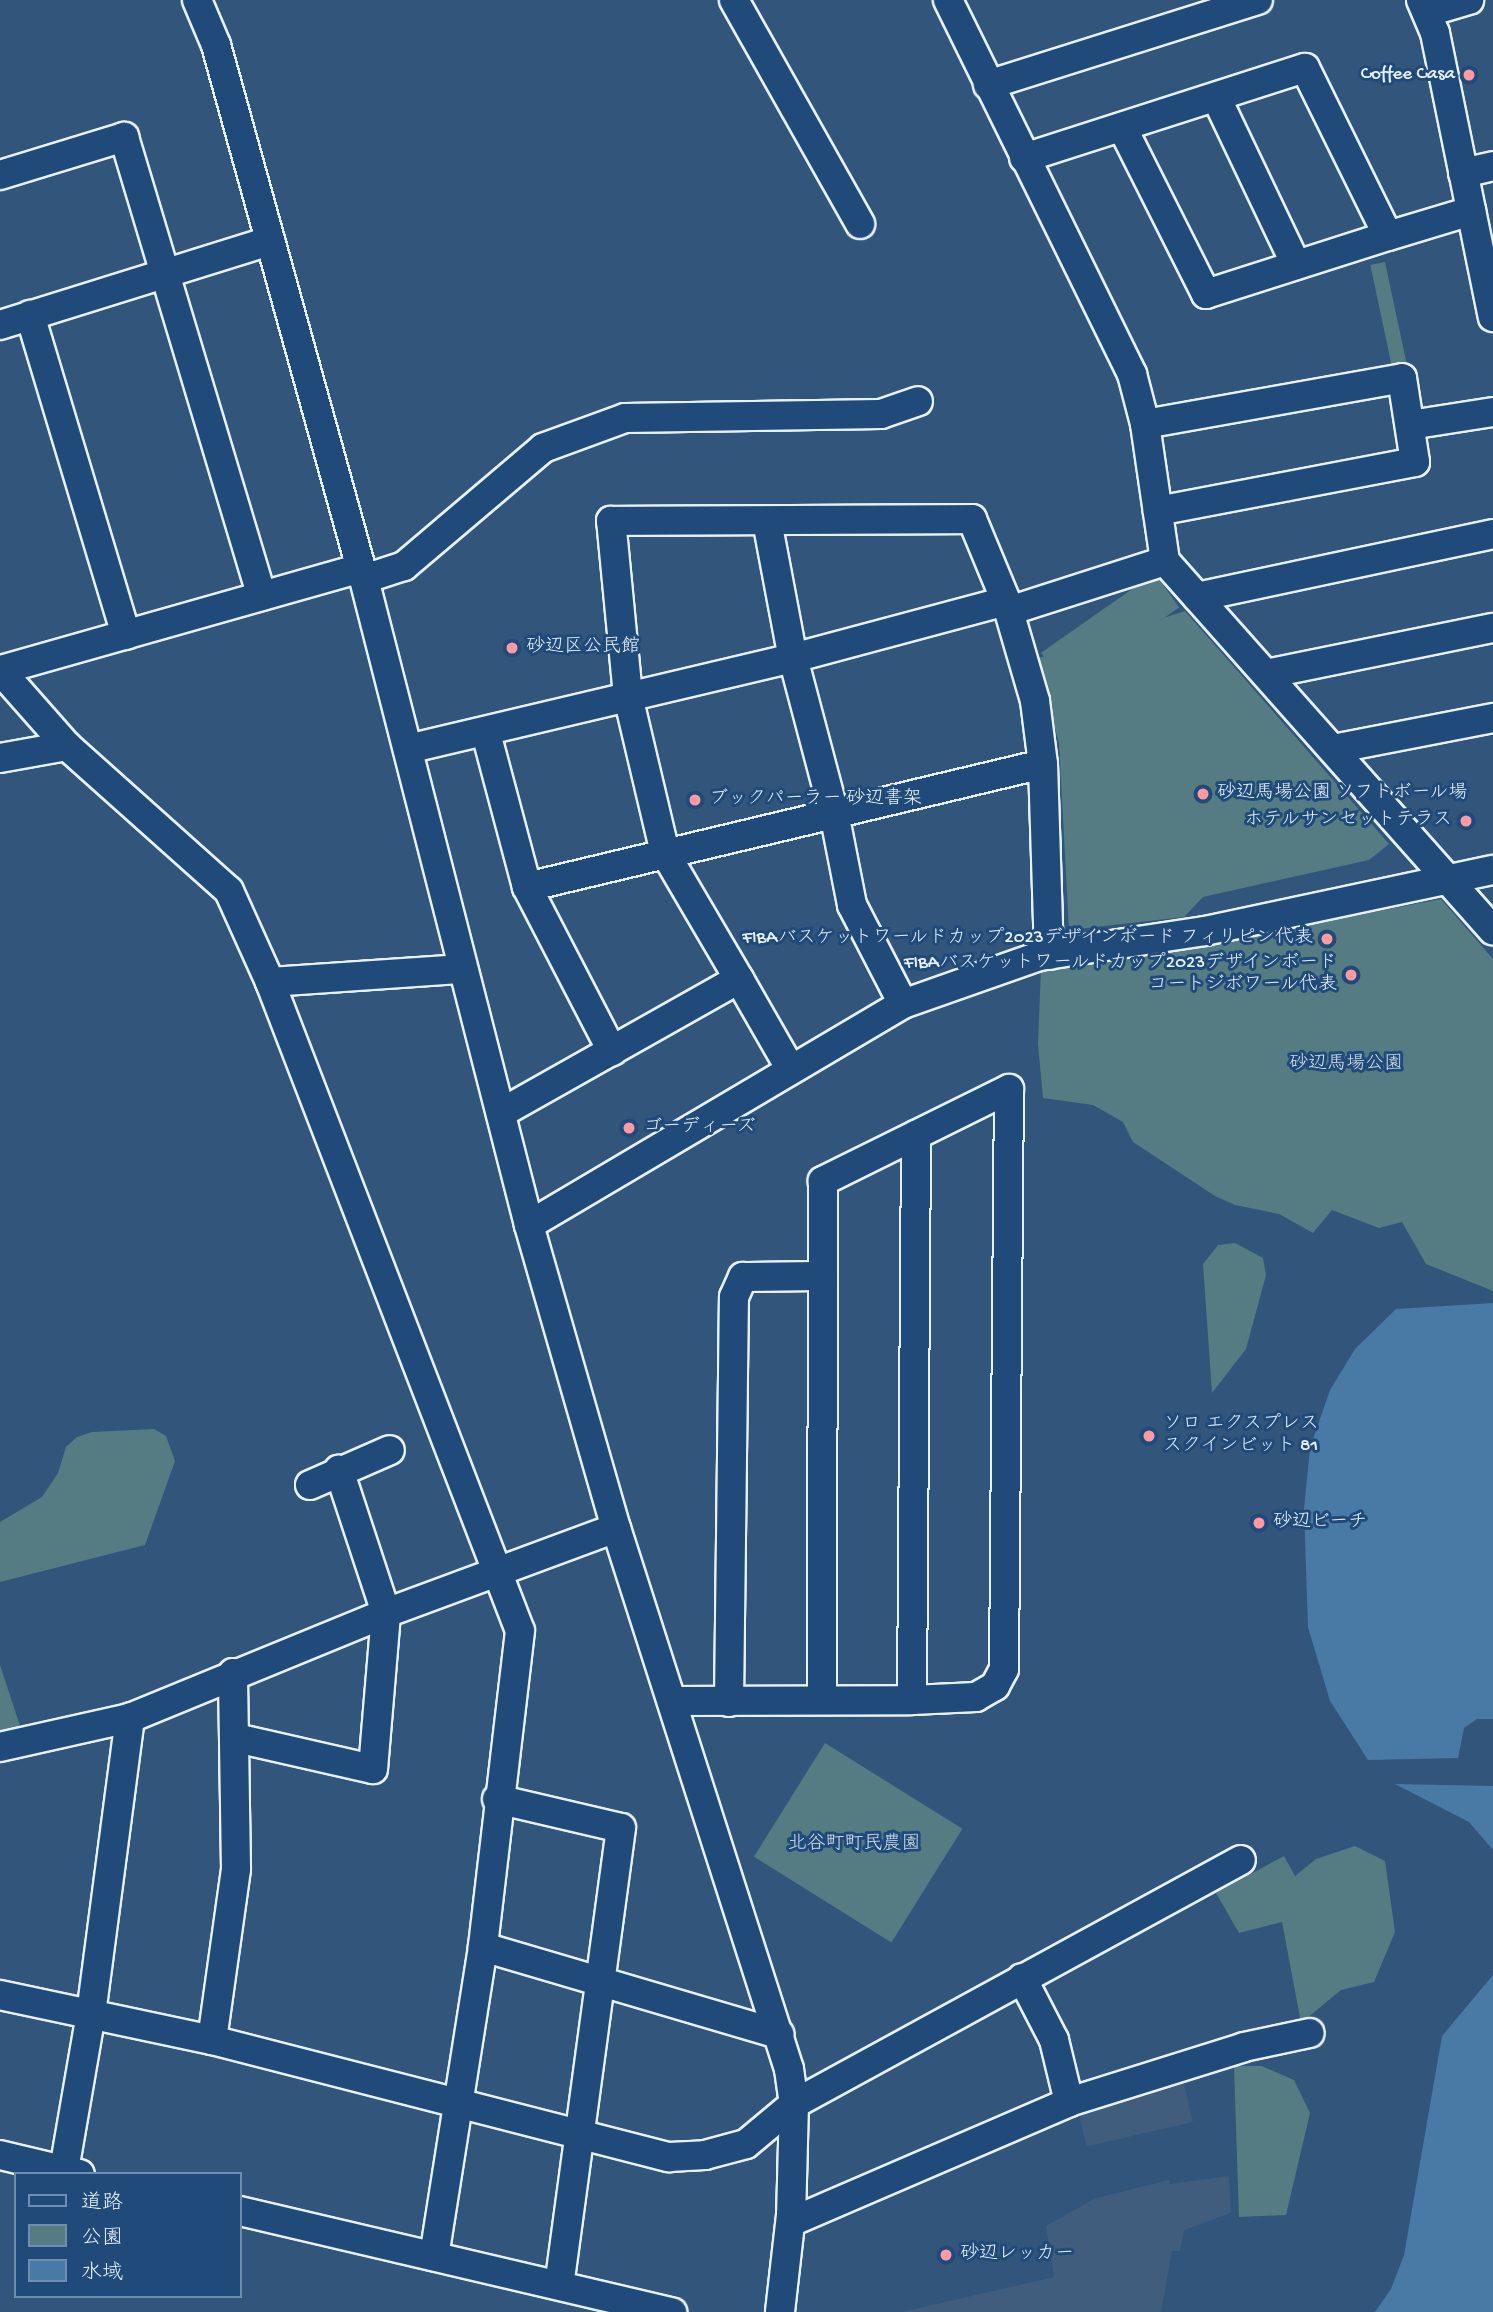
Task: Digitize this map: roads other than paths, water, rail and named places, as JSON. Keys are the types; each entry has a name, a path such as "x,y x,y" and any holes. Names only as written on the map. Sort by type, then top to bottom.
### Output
{"street":[{"path":"197,0 216,45 362,574 529,1225 616,1528 779,2034 794,2104 790,2222 780,2312"},
{"path":"734,0 860,224"},
{"path":"948,0 1132,374 1145,424 1165,561 1493,931"},
{"path":"988,85 1258,0"},
{"path":"1469,0 1424,6 1493,317"},
{"path":"1024,158 1305,68 1388,236"},
{"path":"1216,97 1296,265"},
{"path":"1122,127 1206,294 1471,211"},
{"path":"0,175 124,137 162,274 262,596"},
{"path":"1463,173 1493,166"},
{"path":"0,325 270,241"},
{"path":"30,315 126,635"},
{"path":"1145,424 1402,378 1410,425 1415,461 1158,511"},
{"path":"434,2256 484,1947 497,1799 520,1631 494,1571 270,982 229,891 67,746 0,670 262,596 404,566 543,448 625,418 880,414 918,401"},
{"path":"1410,425 1493,412"},
{"path":"789,1068 665,853 628,696 611,521 972,519 1007,606 1035,701 1043,764 1049,956"},
{"path":"767,521 793,658 834,813 852,905 903,1004"},
{"path":"1197,597 1493,534"},
{"path":"408,749 486,733 628,696 1007,606 1165,561"},
{"path":"1266,674 1493,628"},
{"path":"1333,749 1493,718"},
{"path":"486,733 527,887 612,1051"},
{"path":"0,758 67,746"},
{"path":"527,887 1043,764"},
{"path":"529,1225 789,1068 903,1004 1049,956 1205,931 1493,870"},
{"path":"270,982 463,969"},
{"path":"501,1113 739,979"},
{"path":"673,1701 912,1700 976,1697 995,1686 1004,1670 1009,1089 823,1181 822,1700"},
{"path":"912,1700 916,1135"},
{"path":"729,1702 734,1297 743,1277 822,1276"},
{"path":"310,1485 390,1450"},
{"path":"236,1738 373,1769 386,1613 339,1471"},
{"path":"0,1747 130,1718 233,1673 386,1613 616,1528"},
{"path":"212,2040 236,1869 233,1673"},
{"path":"0,2155 72,2172 130,1718"},
{"path":"497,1799 621,1829 559,2286"},
{"path":"0,1995 212,2040 458,2100 669,2157 705,2155 746,2144 794,2104 1241,1860"},
{"path":"484,1947 779,2034"},
{"path":"1022,1978 1054,2040 1069,2102"},
{"path":"790,2222 1069,2102 1244,2047 1310,2034"},
{"path":"242,2211 672,2312"}],"water":[{"path":"1493,1303 1493,1719 1477,1719 1464,1728 1458,1758 1368,1760 1330,1701 1308,1627 1304,1509 1310,1448 1330,1390 1355,1349 1396,1309"},
{"path":"1395,1784 1493,1786 1493,1850 1469,1822"},
{"path":"1493,1975 1493,2312 1375,2312 1391,2289 1404,2255 1442,2036"}],"place":[{"name":"Coffee Casa","path":"1469,75"},
{"name":"砂辺区公民館","path":"512,648"},
{"name":"砂辺馬場公園 ソフトボール場","path":"1203,794"},
{"name":"ブックパーラー 砂辺書架","path":"695,800"},
{"name":"ホテルサンセットテラス","path":"1466,821"},
{"name":"FIBAバスケットワールドカップ2023デザインボード フィリピン代表","path":"1327,939"},
{"name":"FIBAバスケットワールドカップ2023デザインボード コートジボワール代表","path":"1351,975"},
{"name":"ゴーディーズ","path":"629,1128"},
{"name":"ソロ エクスプレス スクインビット 81","path":"1149,1436"},
{"name":"砂辺ビーチ","path":"1259,1523"},
{"name":"砂辺レッカー","path":"946,2255"}],"park label":[{"name":"砂辺馬場公園","path":"1346,1065"},
{"name":"北谷町町民農園","path":"854,1845"}]}
